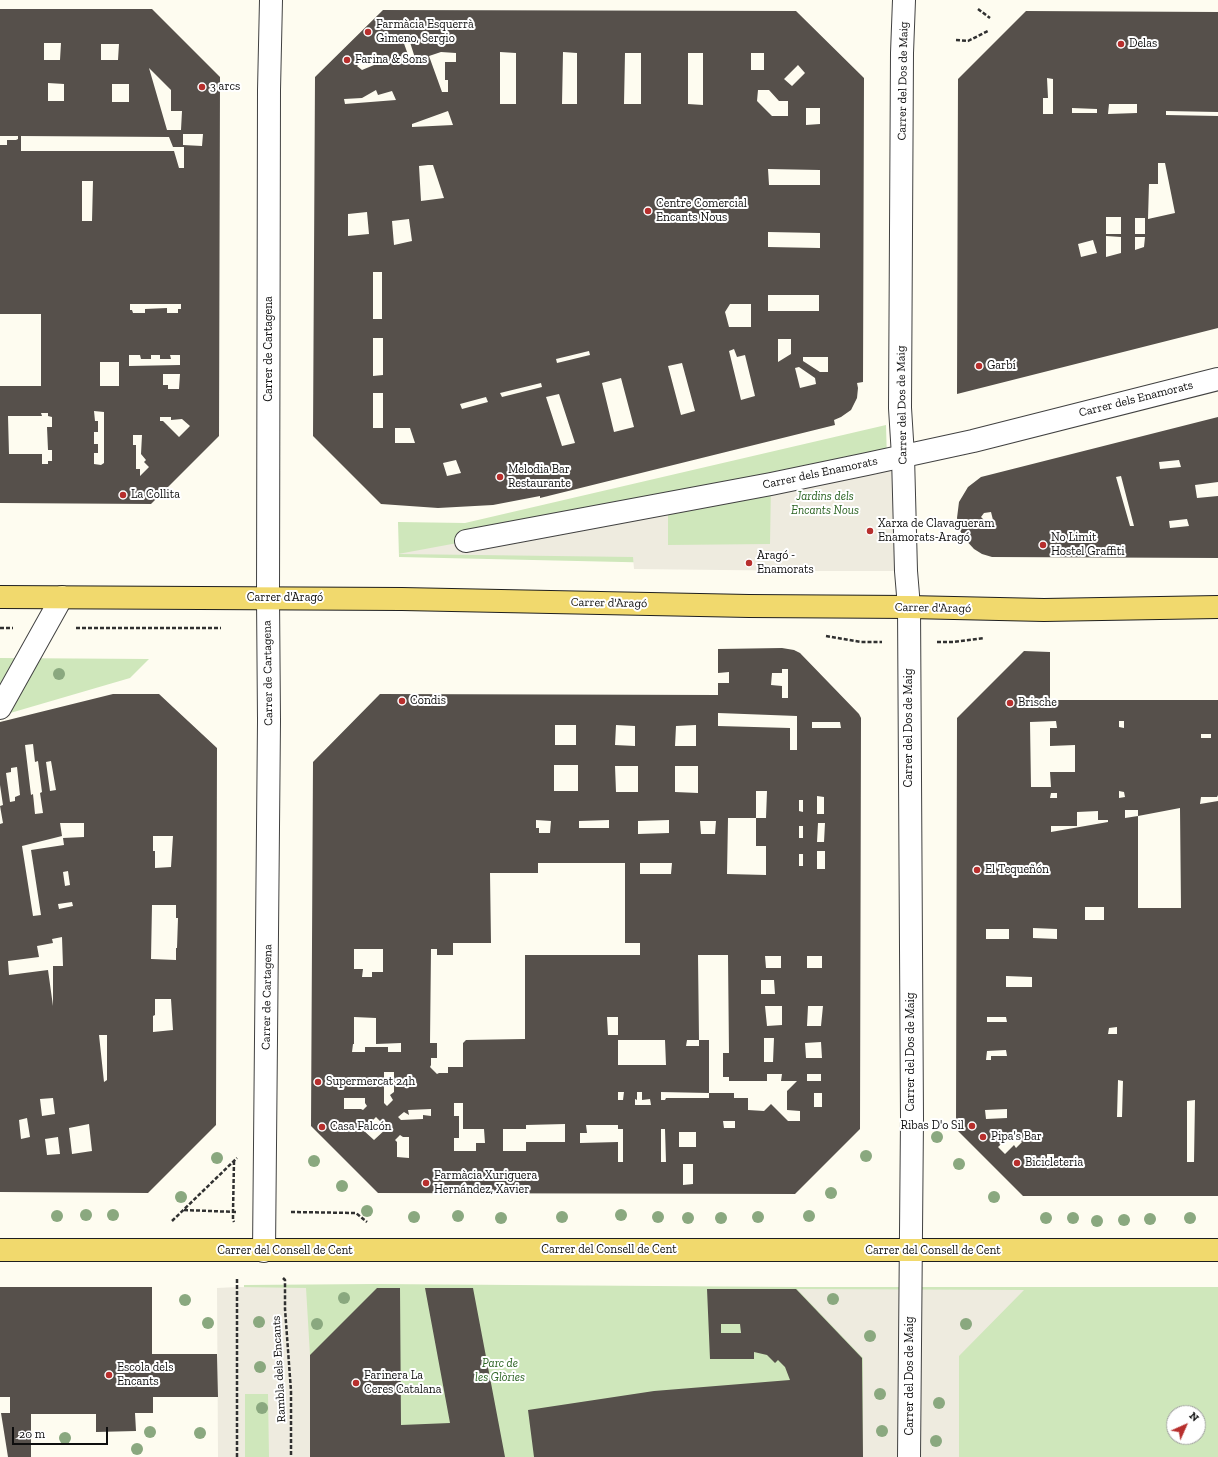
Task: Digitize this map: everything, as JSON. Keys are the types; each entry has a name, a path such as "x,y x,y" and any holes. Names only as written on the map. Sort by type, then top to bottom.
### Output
{"main road":[{"name":"Carrer d'Aragó","path":"0,597 402,598 756,606 1044,610 1218,607"},
{"name":"Carrer del Consell de Cent","path":"0,1250 1218,1250"}],"street":[{"name":"Carrer de Cartagena","path":"264,1251 269,721 269,90 272,0"},
{"name":"Carrer del Dos de Maig","path":"904,0 902,68 900,400 906,571 909,607 912,1119 909,1457"},
{"name":"Carrer dels Enamorats","path":"466,541 771,484 973,441 1218,379"},
{"path":"0,708 62,597"}],"path":[{"path":"978,9 990,18"},
{"path":"956,40 968,41 988,30"},
{"path":"0,628 226,628"},
{"path":"234,1161 233,1180 232,1212 184,1210 234,1161"},
{"path":"264,1212 356,1213 373,1226"},
{"path":"237,1279 237,1457"},
{"name":"Rambla dels Encants","path":"285,1280 285,1309 291,1391 291,1457"}],"green space":[{"name":"Jardins dels Encants Nous","path":"886,425 890,568 399,557 398,522 465,523"},
{"path":"0,658 149,659 130,678 0,716"},
{"name":"Parc de les Glòries","path":"376,1284 796,1287 1218,1287 1218,1457 242,1457 244,1285"}],"shaded area":[{"path":"903,456 906,571 634,569 633,557 398,554 668,504 668,545 770,544 771,484"},
{"path":"217,1288 306,1288 310,1355 310,1457 269,1457 268,1394 245,1394 245,1457 218,1457"},
{"path":"797,1289 1024,1290 959,1356 959,1457 863,1457 863,1358"}],"building":[{"path":"0,9 152,9 220,77 219,436 151,504 0,503 0,386 41,386 41,314 0,314 0,145 7,145 7,140 16,140 18,139 18,136 0,136","holes":["44,43 61,43 60,60 44,60","101,44 119,44 118,60 101,60","149,68 171,90 171,111 182,111 181,130 167,130","48,83 64,84 64,101 48,101","112,84 129,84 129,102 112,102","183,134 203,134 202,146 183,145","21,136 169,137 173,147 184,147 184,168 179,168 174,151 21,151","82,181 93,181 92,221 82,221","130,304 181,304 181,309 178,309 178,313 167,313 167,308 145,309 145,313 133,313 132,310 130,310","129,355 140,355 141,359 151,359 151,355 160,355 160,359 171,359 170,355 180,355 180,365 129,366","100,362 119,362 119,386 100,386","163,374 180,374 179,389 168,389 168,385 163,385","94,411 104,412 104,463 101,465 94,464 94,453 98,453 98,444 94,444 94,432 98,432 98,421 95,421","41,413 48,413 48,416 52,417 52,427 47,427 48,450 52,450 52,461 48,461 48,464 42,464 42,454 9,454 8,416 42,416","160,417 171,417 171,420 182,419 190,426 179,437 163,421 160,421","133,435 142,435 141,454 146,460 144,462 149,467 140,476 140,469 136,469 136,445 133,445"]},
{"path":"383,10 796,11 864,78 863,382 857,383 857,398 851,410 834,420 835,425 540,498 540,496 493,505 438,508 381,504 313,436 315,77","holes":["408,36 416,61 411,63 402,38","441,52 456,53 456,62 445,62 445,80 448,80 448,92 442,92 429,56","500,52 516,53 516,104 500,104","563,52 577,53 577,104 562,104","625,53 641,53 641,104 624,104","688,53 703,53 703,105 688,104","751,53 764,53 764,70 751,70","366,57 374,65 362,70 357,66","798,65 805,73 792,86 784,79","376,90 378,95 392,91 396,100 345,104 344,99 362,98","758,90 769,90 779,101 788,101 788,116 772,116 757,101","806,108 820,108 820,124 806,125","448,111 453,125 412,127 412,124","433,165 444,198 421,201 419,166","768,169 820,170 820,185 769,185","367,212 369,234 348,236 348,214","409,219 412,241 394,245 392,221","768,232 820,233 820,248 768,247","373,272 382,272 382,319 373,319","768,295 819,295 819,311 768,311","730,304 751,304 751,327 729,327 725,312","373,338 383,338 383,375 373,376","778,339 791,339 791,354 778,362","734,349 737,357 745,355 755,396 741,400 729,351","589,351 590,355 557,363 556,359","803,357 828,357 828,372 820,372 803,361","682,363 695,411 681,415 668,366","799,367 815,378 816,384 800,388 795,368","621,378 634,427 614,432 602,383","541,383 542,387 502,397 500,393","373,393 383,393 383,428 373,428","559,394 575,443 562,446 546,397","486,397 488,402 462,409 460,404","395,428 410,428 415,443 395,443","456,460 461,473 447,476 443,463"]},
{"path":"1026,11 1218,12 1218,112 1166,111 1166,115 1218,116 1218,328 957,394 958,79","holes":["1047,78 1053,79 1053,114 1043,114 1043,98 1048,98","1109,104 1137,104 1137,113 1108,114","1072,108 1097,109 1097,113 1072,113","1158,163 1165,163 1175,213 1148,219 1149,184 1158,184","1106,217 1121,217 1121,234 1106,234","1135,218 1145,218 1145,234 1135,234","1106,236 1121,237 1121,253 1106,257","1135,237 1145,237 1144,247 1135,250","1093,240 1097,253 1081,257 1078,244"]},
{"path":"1218,417 1218,482 1195,485 1197,498 1218,496 1218,558 992,557 982,554 974,549 963,537 957,518 959,502 968,487 981,477","holes":["1179,460 1181,467 1160,469 1159,462","1121,476 1134,526 1130,526 1116,477","991,512 993,520 985,521 981,517 984,513","1187,519 1189,526 1170,528 1169,521"]},
{"path":"782,648 794,650 800,653 859,714 861,718 860,1129 795,1194 378,1193 311,1126 313,762 380,694 718,695 718,683 729,683 729,672 718,673 718,649","holes":["782,669 788,669 788,698 782,698 782,686 771,685 772,673 782,673","718,713 797,716 797,750 790,750 790,728 718,726","812,722 840,722 841,728 812,728","555,725 576,725 576,745 555,745","616,725 635,726 635,746 615,745","696,725 696,746 675,746 676,726","554,765 578,765 578,791 554,791","615,766 638,766 638,792 616,792","675,766 698,766 698,793 675,792","756,791 767,791 766,818 756,818","817,796 824,797 824,814 817,814","799,800 803,800 803,812 799,811","728,818 756,818 756,846 766,846 766,875 727,874","536,820 551,821 550,833 539,833 539,828 536,828","609,820 609,828 579,828 579,821","669,820 669,833 638,834 638,821","700,821 716,821 715,834 701,834","818,823 825,823 824,842 817,842","799,826 803,826 803,838 799,838","817,851 825,851 825,869 817,869","799,854 803,854 803,866 799,866","538,863 625,863 625,943 640,943 640,955 525,955 525,1039 466,1040 463,1043 463,1067 448,1067 448,1073 437,1074 430,1067 431,1058 437,1058 437,1043 430,1043 431,949 437,949 437,955 453,955 453,943 491,943 490,873 538,873","640,863 672,863 671,874 640,874","354,949 383,949 383,972 372,972 372,977 362,977 363,969 354,969","698,955 728,955 729,1053 723,1053 723,1077 729,1077 729,1081 767,1081 767,1074 782,1074 781,1081 797,1081 787,1091 787,1110 800,1111 800,1121 788,1121 771,1104 764,1111 748,1110 748,1098 734,1098 734,1093 709,1093 709,1040 699,1040","765,956 781,956 781,968 766,968","807,956 822,956 822,968 807,968","761,980 774,980 775,994 761,994","765,1006 782,1006 782,1025 767,1026","808,1006 823,1006 821,1026 807,1026","354,1017 376,1018 376,1044 401,1043 401,1052 388,1052 388,1047 365,1047 365,1052 352,1052 354,1044","607,1017 618,1017 618,1035 608,1035","764,1038 774,1038 773,1062 764,1062","618,1040 665,1040 666,1065 618,1065","687,1040 699,1040 699,1046 686,1046","821,1042 822,1058 806,1058 805,1043","384,1072 394,1072 394,1092 390,1095 393,1100 387,1106 384,1103","807,1074 821,1074 821,1081 807,1081","618,1092 624,1092 623,1100 618,1100","637,1092 642,1092 642,1100 650,1099 651,1105 635,1105 635,1099 637,1100","661,1092 709,1093 709,1098 666,1098 665,1100 661,1100","814,1093 822,1093 822,1107 814,1107","344,1098 365,1098 365,1103 367,1106 363,1110 344,1109","454,1103 463,1103 463,1129 484,1129 485,1143 476,1143 476,1151 454,1151 454,1138 459,1138 459,1116 454,1116","431,1109 431,1116 423,1115 423,1119 401,1120 398,1117 404,1112 409,1115 408,1110","376,1117 387,1128 374,1140 363,1130","723,1121 735,1121 735,1128 724,1128","565,1124 565,1142 526,1142 526,1151 503,1151 503,1129 526,1129 526,1125","586,1125 618,1125 618,1129 623,1129 623,1162 618,1162 618,1142 580,1143 580,1133 587,1133","661,1129 665,1129 666,1162 661,1162","679,1132 696,1132 696,1147 679,1147","400,1135 403,1137 409,1137 409,1158 397,1157 397,1142 395,1140","683,1164 693,1164 693,1184 683,1185"]},
{"path":"1024,651 1050,652 1050,700 1218,700 1218,795 1217,797 1201,797 1200,804 1218,801 1218,1196 1023,1196 956,1129 957,718","holes":["1056,721 1057,728 1050,728 1050,746 1075,745 1075,772 1050,772 1051,787 1031,787 1030,722","1119,721 1124,721 1124,728 1119,727","1201,734 1211,734 1211,738 1201,738","1119,791 1124,792 1125,797 1119,798","1051,793 1057,793 1057,798 1050,798","1180,808 1181,908 1138,908 1138,816","1125,810 1138,810 1138,816 1125,818","1098,811 1098,820 1108,820 1108,822 1051,832 1051,826 1077,826 1077,812","1085,907 1104,907 1104,920 1085,920","1033,928 1057,929 1057,939 1033,938","986,929 1009,929 1009,939 986,939","1006,976 1032,977 1032,987 1006,987","987,1017 1006,1017 1007,1022 987,1022","1117,1027 1117,1034 1108,1034 1109,1028","1006,1050 1007,1056 991,1056 991,1060 986,1060 987,1051","1118,1080 1123,1081 1122,1117 1117,1117","1195,1100 1194,1162 1187,1162 1187,1101","1007,1109 1007,1118 986,1119 985,1110","1012,1134 1022,1142 1016,1148 1014,1145 1005,1154 998,1147","1047,1154 1054,1154 1054,1167 1047,1169"]},
{"path":"113,694 159,694 217,748 216,1125 148,1193 0,1192 0,824 3,823 0,806 3,805 0,785 0,722","holes":["33,744 35,762 38,761 43,813 35,814 33,794 31,795 25,745","51,761 56,790 50,791 46,762","17,767 20,795 15,797 15,801 10,802 6,773 11,772 11,768","60,823 84,823 84,837 63,838 64,845 31,850 41,915 33,916 22,846 62,836","153,836 173,836 171,867 155,868","68,871 70,885 65,886 63,872","72,902 73,906 59,909 58,904","152,905 176,905 176,918 178,918 176,960 151,959","62,937 63,966 53,966 53,1006 48,970 9,975 8,961 39,957 37,946 53,943 52,939","155,999 171,999 173,1030 153,1032","99,1035 107,1035 107,1080 104,1082","53,1098 55,1114 42,1116 40,1099","27,1118 30,1137 21,1139 19,1120","89,1124 92,1151 72,1154 69,1128","58,1137 60,1154 47,1155 45,1139"]},
{"name":"Escola dels Encants","path":"0,1287 152,1287 152,1354 217,1354 218,1397 153,1397 153,1413 135,1413 136,1431 96,1432 96,1414 31,1414 31,1457 8,1457 1,1413 10,1413 10,1397 0,1397"},
{"name":"Farinera La Ceres Catalana","path":"377,1288 400,1288 401,1425 450,1423 425,1288 473,1288 505,1457 310,1457 310,1355"},
{"path":"707,1289 796,1289 862,1358 863,1457 534,1457 528,1410 654,1391 790,1380 785,1367 778,1360 775,1363 767,1355 754,1352 754,1359 710,1359","holes":["721,1324 740,1324 741,1333 721,1333"]}],"place":[{"name":"Farmàcia Esquerrà Gimeno, Sergio","path":"368,32"},
{"name":"Delas","path":"1121,44"},
{"name":"Farina & Sons","path":"347,60"},
{"name":"3 arcs","path":"202,87"},
{"name":"Centre Comercial Encants Nous","path":"648,211"},
{"name":"Garbí","path":"979,366"},
{"name":"Melodia Bar Restaurante","path":"500,477"},
{"name":"La Collita","path":"123,495"},
{"name":"Xarxa de Clavagueram Enamorats-Aragó","path":"870,531"},
{"name":"No Limit Hostel Graffiti","path":"1043,545"},
{"name":"Aragó - Enamorats","path":"749,563"},
{"name":"Condis","path":"402,701"},
{"name":"Brische","path":"1010,703"},
{"name":"El Tequeñón","path":"977,870"},
{"name":"Supermercat 24h","path":"318,1082"},
{"name":"Ribas D'o Sil","path":"972,1126"},
{"name":"Casa Falcón","path":"322,1127"},
{"name":"Pipa's Bar","path":"983,1137"},
{"name":"Bicicleteria","path":"1017,1163"},
{"name":"Farmàcia Xuriguera Hernández, Xavier","path":"426,1183"},
{"name":"Escola dels Encants","path":"109,1375"},
{"name":"Farinera La Ceres Catalana","path":"356,1383"}]}
